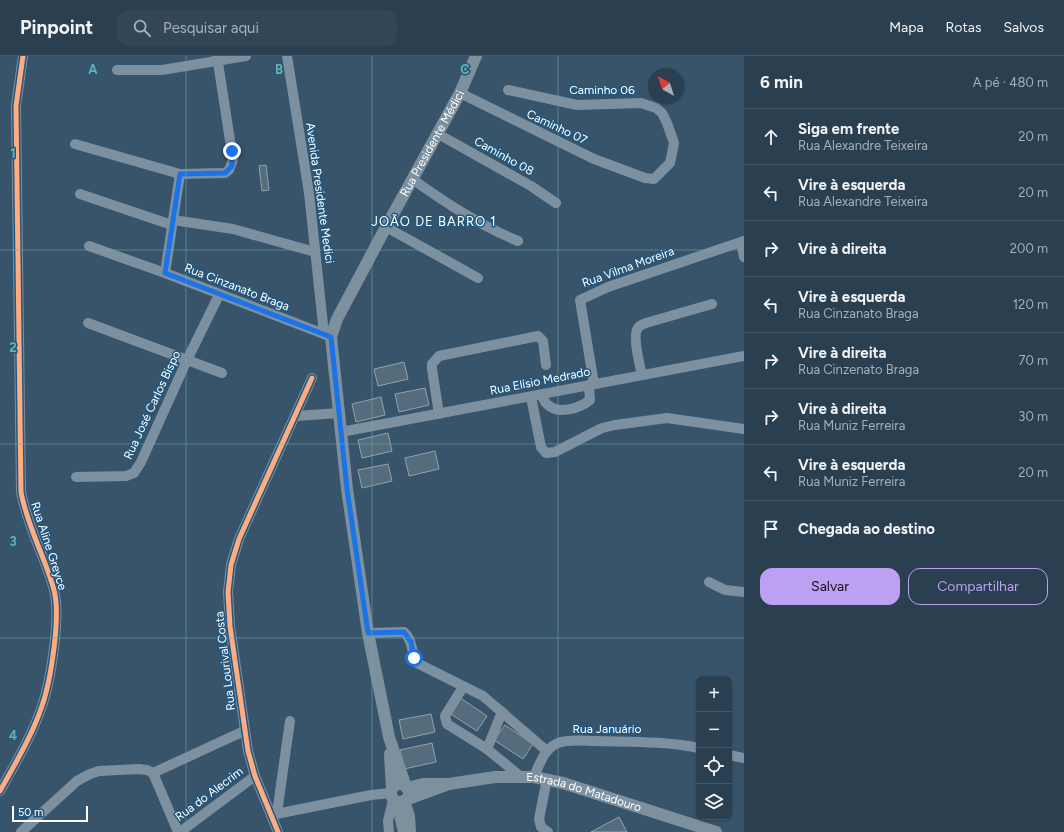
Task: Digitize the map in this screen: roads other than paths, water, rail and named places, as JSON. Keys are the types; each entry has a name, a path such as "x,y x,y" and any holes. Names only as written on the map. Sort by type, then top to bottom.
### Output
{"main road":[{"name":"Rua Presidente Médici","path":"327,336 460,93 476,56"},
{"path":"327,336 339,413 347,489 368,633 389,737 404,832"},
{"name":"Estrada do Matadouro","path":"399,795 423,784 449,784 488,778 520,776 534,777 563,782 716,832"},
{"path":"399,795 409,816 410,832"}],"street":[{"name":"Rua Aline Greyce","path":"0,790 23,748 42,706 54,647 57,607 54,590 24,509 22,492 16,106 23,56"},
{"path":"117,70 162,70 218,59 246,56"},
{"name":"Avenida Presidente Medici","path":"287,56 308,193 327,336"},
{"path":"75,144 180,174 225,173 232,166 232,151 218,59"},
{"name":"Caminho 06","path":"508,90 577,105 641,103 656,108 662,113 667,122 674,143 670,163 654,178 645,178"},
{"name":"Caminho 07","path":"460,93 594,159 645,178"},
{"name":"Caminho 08","path":"438,134 531,186 556,203"},
{"path":"165,273 180,174"},
{"path":"412,179 457,211 488,229 518,241"},
{"path":"80,194 173,222 233,229 315,252"},
{"path":"386,227 478,278"},
{"path":"742,242 744,257"},
{"name":"Rua Vilma Moreira","path":"592,385 580,300 608,287 742,242"},
{"name":"Rua Cinzanato Braga","path":"89,246 165,273 327,336"},
{"name":"Rua José Carlos Bispo","path":"76,478 126,476 134,473 141,462 187,360 219,295"},
{"path":"642,375 636,332 640,326 712,304"},
{"path":"88,323 222,373"},
{"path":"439,414 432,369 435,360 444,354 538,336 543,341 546,365"},
{"name":"Rua Elísio Medrado","path":"341,432 744,356"},
{"name":"Rua Lourival Costa","path":"278,832 274,814 255,776 244,731 230,626 228,592 231,565 240,538 312,378"},
{"path":"536,396 554,409 561,410 576,408 584,405 590,400 592,385"},
{"path":"536,396 541,447 546,453 551,454 602,428 667,418 744,429"},
{"path":"296,416 339,413"},
{"path":"709,582 725,590 744,592"},
{"path":"368,633 404,632 408,636 417,663 483,696 547,751 542,756 534,777"},
{"path":"463,687 445,716 447,724 487,748 520,776"},
{"path":"487,748 502,712"},
{"path":"290,721 274,814 371,795 399,795 388,821 389,832"},
{"path":"153,773 244,731"},
{"name":"Rua Januário","path":"547,751 559,743 571,741 661,742 696,748"},
{"path":"732,756 744,758"},
{"path":"21,832 77,781 90,774 139,769 147,770 153,773 179,832"},
{"name":"Rua do Alecrim","path":"179,832 255,776"},
{"path":"547,779 539,819 541,827 548,832"}],"district":[{"name":"JOÃO DE BARRO 1","path":"434,221"}]}
